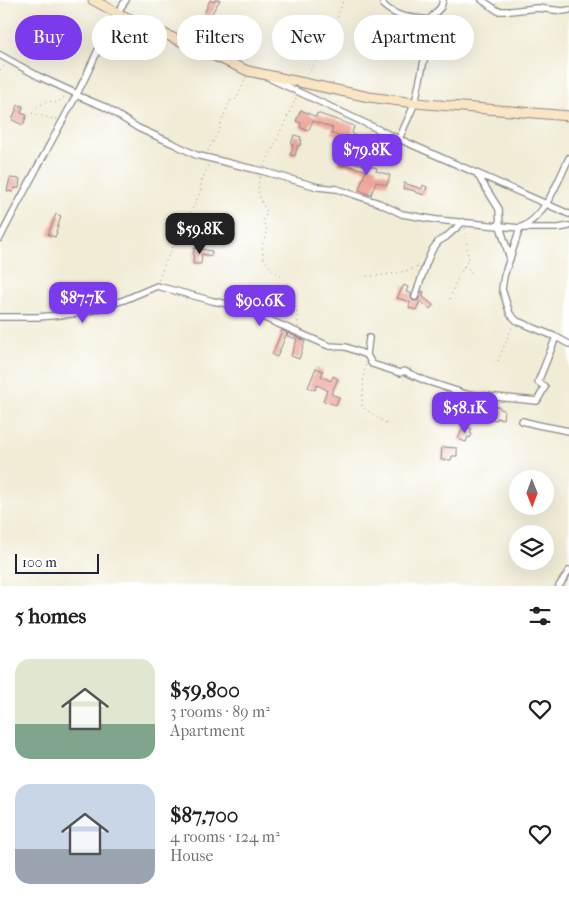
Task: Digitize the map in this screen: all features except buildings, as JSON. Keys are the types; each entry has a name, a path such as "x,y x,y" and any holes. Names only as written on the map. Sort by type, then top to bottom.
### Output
{"main road":[{"path":"93,0 117,13 248,71 265,76 369,97 415,103 569,116"}],"street":[{"path":"0,238 63,119 74,93 117,13 126,0"},
{"path":"383,0 383,5 397,15"},
{"path":"434,15 442,7 443,0"},
{"path":"482,0 498,11 536,8 569,10"},
{"path":"0,55 38,76 105,107 138,128 196,155 262,171 318,188 337,189 379,203 402,214 520,228 559,228 569,226"},
{"path":"399,138 415,103 424,60"},
{"path":"265,76 477,174 569,214"},
{"path":"298,92 304,83"},
{"path":"569,158 546,204 533,219 520,228 504,276 502,289 510,314 515,319 569,344"},
{"path":"477,174 499,209 500,226 510,259"},
{"path":"415,296 432,250 439,241 463,222"},
{"path":"0,317 84,313 124,300 157,286 237,306 329,346 346,347 367,356 372,364 400,372 404,371 426,381 466,394 537,401 544,386 538,382 556,337"},
{"path":"367,356 369,338"},
{"path":"522,421 569,430"},
{"path":"559,586 569,571"}],"path":[{"path":"304,83 332,32 343,0"},
{"path":"0,70 8,60"},
{"path":"157,286 164,265 179,235 188,224 188,218 201,191 201,182 208,157 221,122 230,101 237,99 248,71"},
{"path":"63,119 53,119 28,112 48,101 57,103 74,93"},
{"path":"450,299 458,276 469,259 463,222"},
{"path":"265,261 284,279 295,299 299,334"},
{"path":"367,276 382,276 426,264"},
{"path":"464,266 470,270 471,274"},
{"path":"498,361 515,319"},
{"path":"367,356 362,407 387,424"}]}
